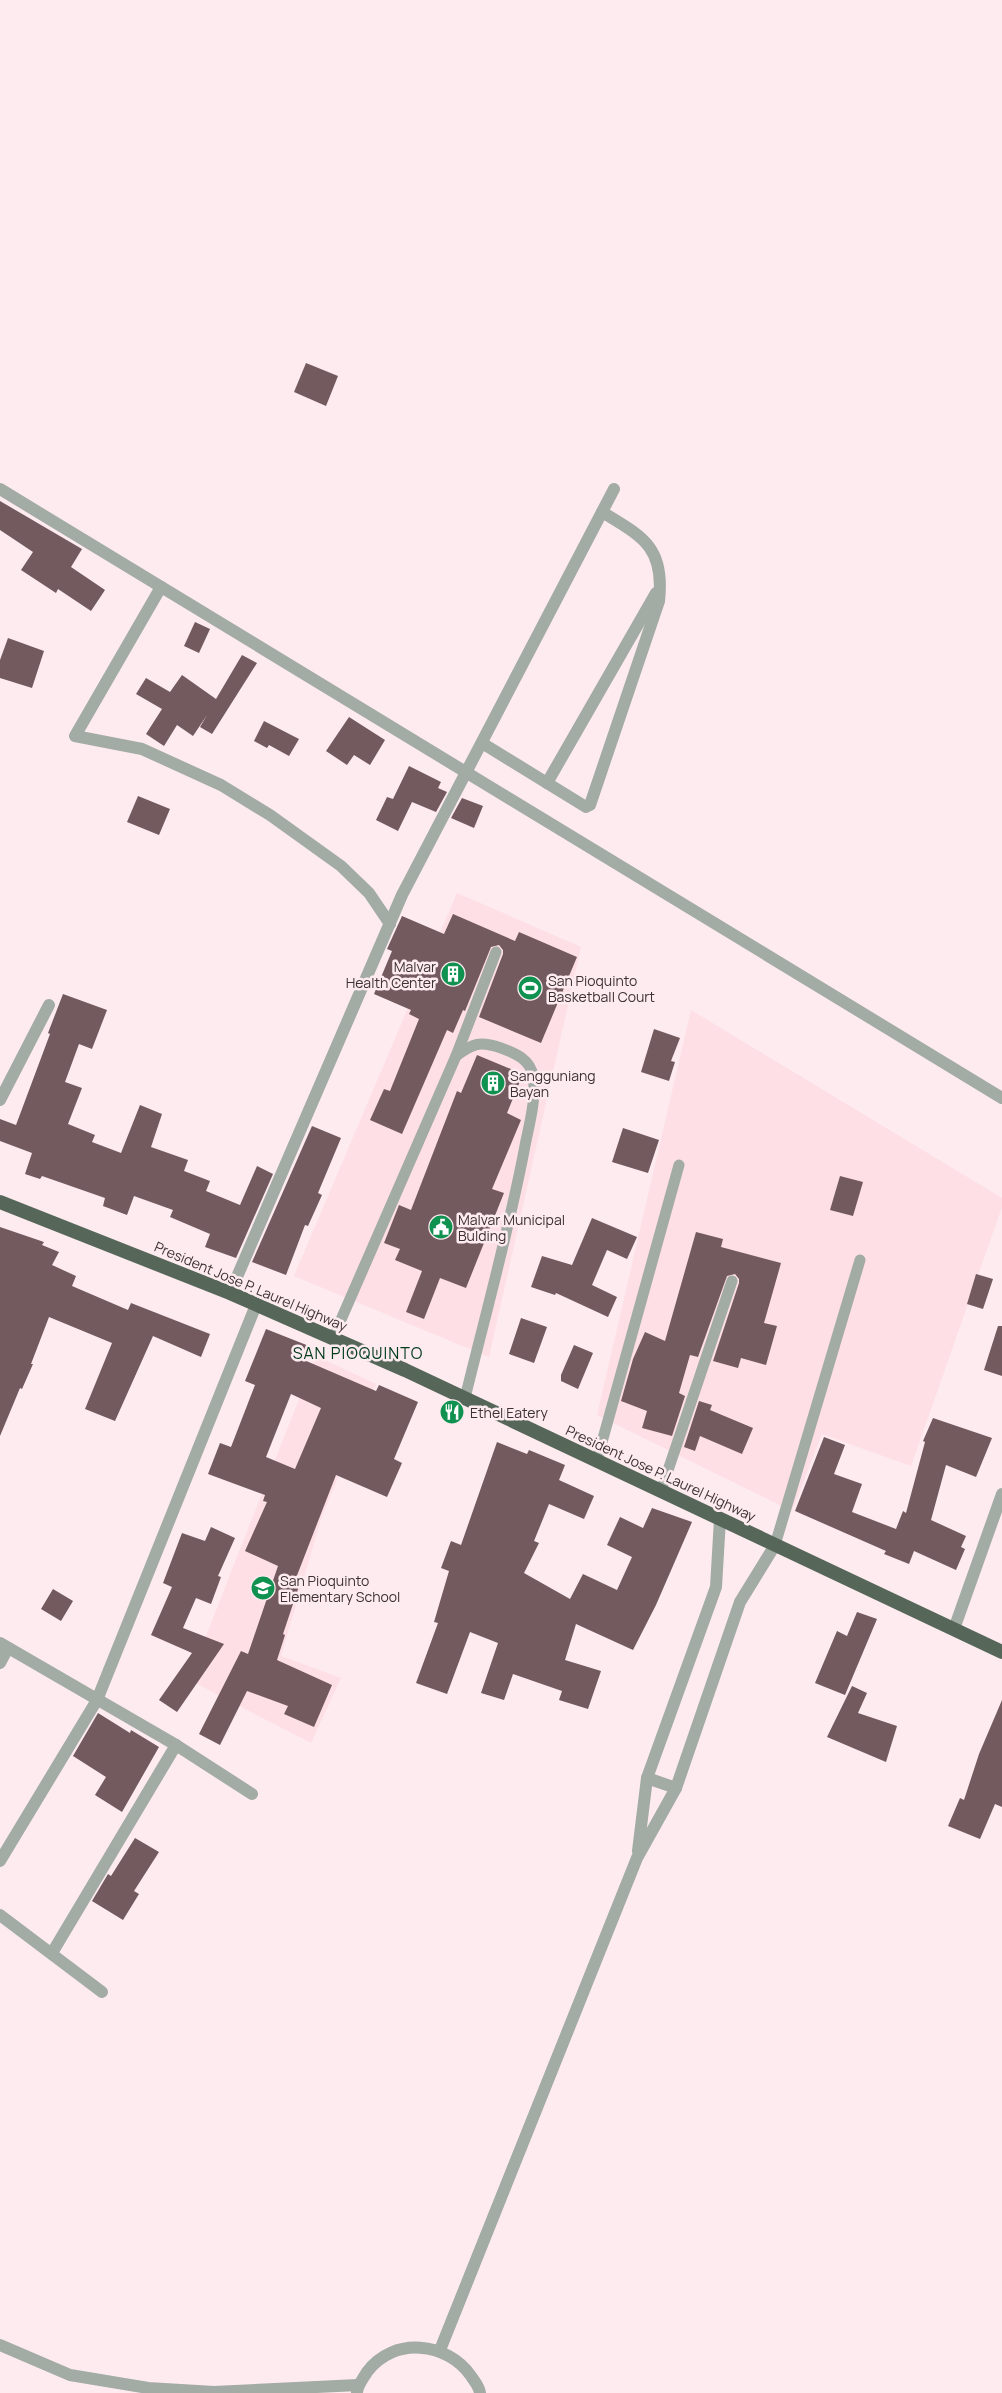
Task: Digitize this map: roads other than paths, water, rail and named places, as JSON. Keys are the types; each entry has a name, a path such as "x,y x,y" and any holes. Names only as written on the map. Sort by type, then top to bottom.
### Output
{"highway":[{"name":"President Jose P. Laurel Highway","path":"0,1202 230,1293 333,1338 465,1398 1002,1652"}],"street":[{"path":"0,489 1002,1098"},
{"path":"230,1293 390,924 466,772 614,489"},
{"path":"482,743 586,807 590,805 659,601 661,584 658,565 650,545 636,533 602,512"},
{"path":"547,783 661,584"},
{"path":"161,587 75,736 142,749 221,785 270,815 341,866 369,893 390,924"},
{"path":"0,1100 49,1005"},
{"path":"0,1861 98,1700 256,1305"},
{"path":"954,1629 1002,1494"},
{"path":"637,1858 647,1778 716,1587 720,1519"},
{"path":"440,2350 637,1858 676,1788 740,1602 775,1545"},
{"path":"0,1663 4,1645 176,1745 252,1794"},
{"path":"52,1953 176,1745"},
{"path":"647,1778 676,1788"},
{"path":"0,1915 102,1992"},
{"path":"0,2346 70,2375 148,2388 214,2392 357,2389 372,2365 392,2352 416,2346 440,2350 464,2365 479,2388 480,2393"}],"lane":[{"path":"333,1338 456,1056 496,952"},
{"path":"456,1056 471,1044 483,1044 507,1050 522,1057 529,1065 534,1085 518,1181 465,1398"},
{"path":"596,1460 679,1165"},
{"path":"775,1545 860,1260"},
{"path":"662,1491 732,1281"}],"place":[{"name":"Malvar Health Center","path":"453,974"},
{"name":"San Pioquinto Basketball Court","path":"530,988"},
{"name":"Sangguniang Bayan","path":"493,1083"},
{"name":"Malvar Municipal Bulding","path":"441,1227"},
{"name":"Ethel Eatery","path":"452,1412"},
{"name":"San Pioquinto Elementary School","path":"263,1588"}],"district":[{"name":"SAN PIOQUINTO","path":"358,1353"}]}
